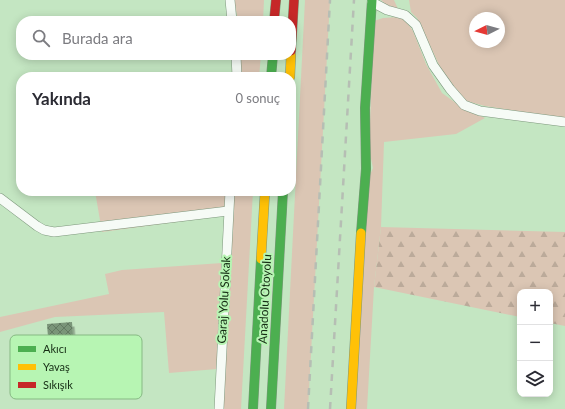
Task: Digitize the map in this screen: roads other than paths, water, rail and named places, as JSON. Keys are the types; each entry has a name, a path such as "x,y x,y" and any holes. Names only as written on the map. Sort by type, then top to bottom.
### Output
{"main road":[{"path":"274,16 276,0"},
{"path":"293,16 294,0"},
{"path":"351,409 358,274 366,169 365,108 372,1"},
{"path":"271,72 273,60"},
{"path":"290,72 291,60"},
{"name":"Anadolu Otoyolu","path":"253,409 265,196"},
{"name":"Anadolu Otoyolu","path":"271,409 283,196"}],"street":[{"path":"230,0 232,16"},
{"path":"372,1 387,10 405,15 416,24 433,65 450,90 464,104 480,111 565,122"},
{"path":"236,60 236,72"},
{"name":"Garaj Yolu Sokak","path":"219,409 230,196"},
{"path":"0,198 37,226 44,230 54,232 228,211"}],"railway":[{"path":"308,409 330,0"},
{"path":"330,409 354,0"}]}
